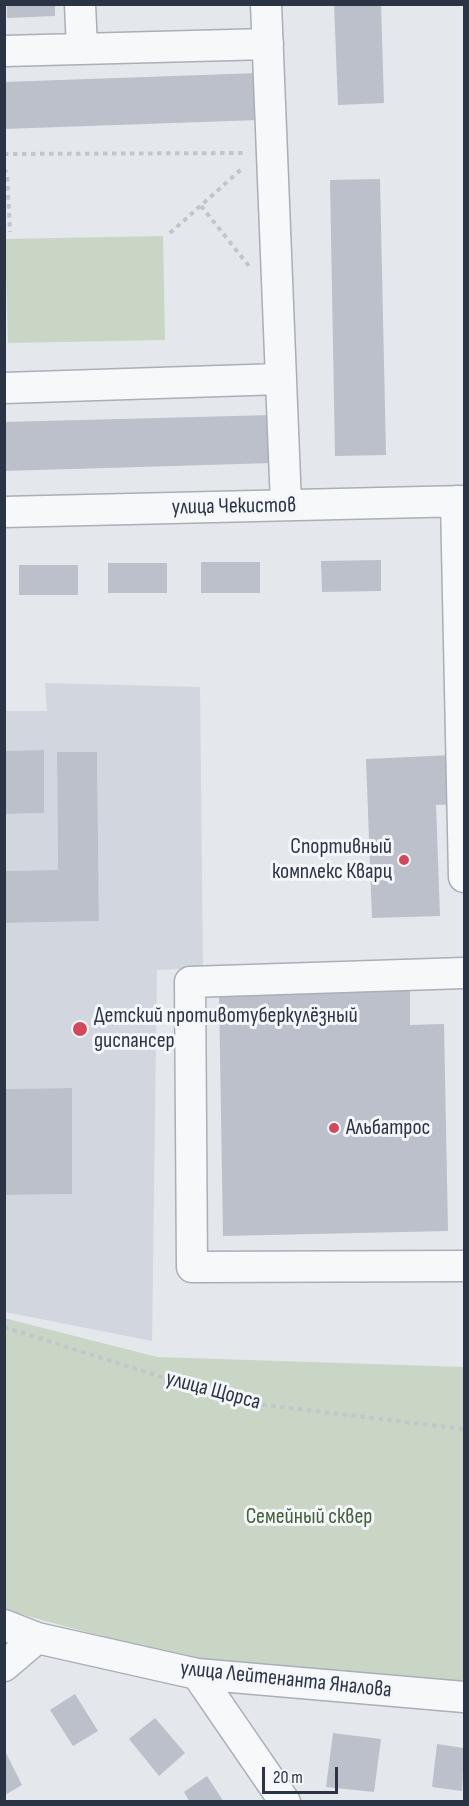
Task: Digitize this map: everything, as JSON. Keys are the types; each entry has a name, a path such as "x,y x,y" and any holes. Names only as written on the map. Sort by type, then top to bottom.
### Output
{"street":[{"path":"80,4 82,49"},
{"path":"266,4 286,505"},
{"path":"4,51 268,44"},
{"path":"4,388 281,379"},
{"path":"460,501 465,877"},
{"name":"улица Чекистов","path":"4,512 460,501"},
{"path":"465,973 190,982 192,1267 465,1266"},
{"name":"улица Лейтенанта Яналова","path":"4,1625 37,1638 197,1674 465,1697"},
{"path":"4,1666 37,1638"},
{"path":"197,1674 285,1802"}],"path":[{"path":"4,154 249,153"},
{"path":"170,233 252,160"},
{"path":"4,169 8,174 10,232"},
{"path":"201,206 250,268"},
{"name":"улица Щорса","path":"4,1327 240,1402 465,1429"}],"shaded area":[{"name":"Детский противотуберкулёзный диспансер","path":"45,683 200,687 203,968 157,970 152,1341 5,1312 5,1195 72,1194 72,1088 5,1089 4,923 99,921 97,752 57,753 58,870 5,871 5,814 44,813 44,750 5,751 5,711 47,711"}],"green space":[{"path":"163,236 165,340 8,343 5,239"},
{"name":"Семейный сквер","path":"4,1318 157,1357 464,1367 464,1686 198,1662 5,1610"}],"building":[{"path":"7,4 55,4 55,16 7,18"},
{"path":"334,4 381,4 384,103 338,105"},
{"path":"258,73 259,120 4,129 4,82"},
{"path":"380,179 386,455 335,456 330,180"},
{"path":"272,415 273,463 4,471 4,422"},
{"path":"381,560 381,591 322,592 321,561"},
{"path":"201,562 260,562 260,593 201,593"},
{"path":"108,563 167,563 167,593 108,593"},
{"path":"19,565 78,565 78,595 19,595"},
{"path":"44,750 44,813 4,814 4,751"},
{"path":"57,752 97,752 99,921 4,923 4,871 58,870"},
{"name":"Спортивный комплекс Кварц","path":"453,755 455,804 436,805 440,916 372,918 366,759"},
{"name":"Альбатрос","path":"410,990 410,1025 444,1024 448,1231 223,1236 219,993"},
{"path":"72,1088 72,1194 4,1195 4,1089"},
{"path":"75,1694 98,1731 73,1746 50,1710"},
{"path":"155,1718 185,1753 159,1776 129,1739"},
{"path":"333,1733 381,1739 374,1792 326,1787"},
{"path":"437,1744 464,1748 462,1791 432,1787"},
{"path":"5,1751 22,1785 5,1795"},
{"path":"207,1776 224,1802 190,1802 184,1792"}],"place":[{"name":"Спортивный комплекс Кварц","path":"404,860"},
{"name":"Детский противотуберкулёзный диспансер","path":"80,1029"},
{"name":"Альбатрос","path":"334,1128"}]}
